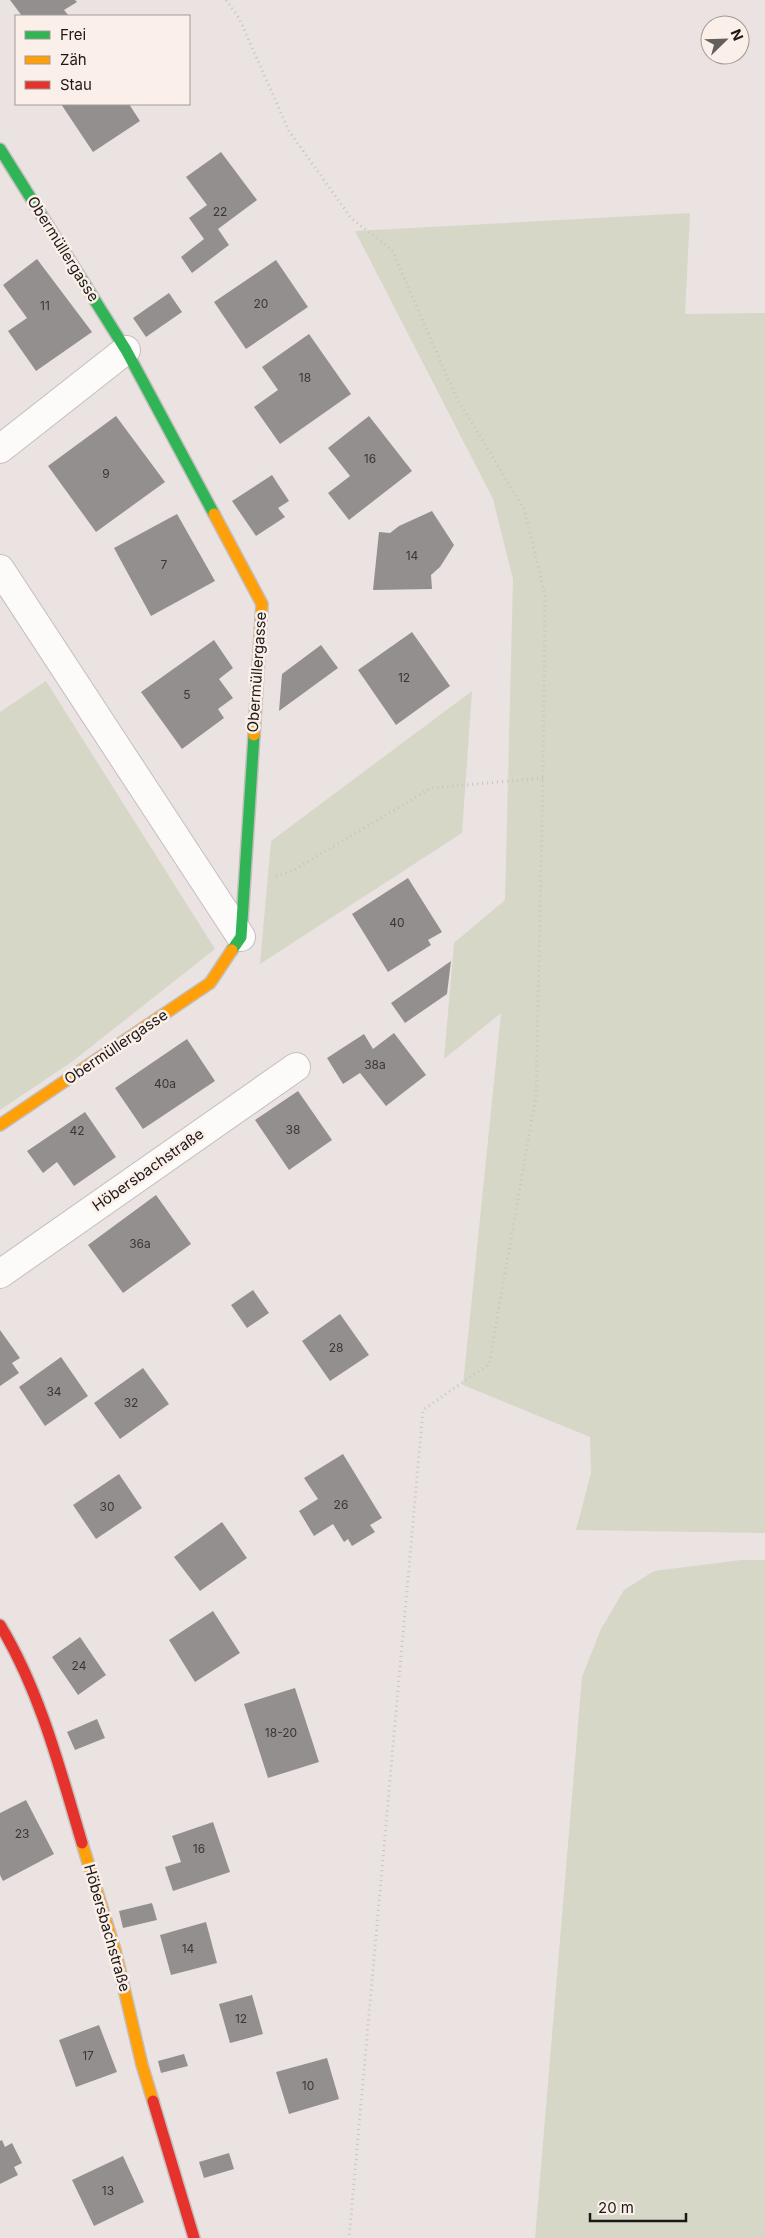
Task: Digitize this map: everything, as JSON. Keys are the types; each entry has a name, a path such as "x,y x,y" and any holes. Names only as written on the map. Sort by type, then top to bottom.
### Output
{"street":[{"name":"Obermüllergasse","path":"0,149 126,350 262,604 241,937 210,983 0,1125"},
{"path":"0,449 126,350"},
{"path":"0,569 241,937"},
{"name":"Höbersbachstraße","path":"0,1274 296,1067"},
{"name":"Höbersbachstraße","path":"0,1625 10,1640 43,1718 69,1799 115,1950 144,2074 194,2238"}],"path":[{"path":"226,0 239,18 289,131 351,218 392,250 455,396 524,509 545,595 536,1096 489,1364 423,1410 349,2238"},
{"path":"244,885 294,870 431,788 543,778"}],"shaded area":[{"path":"690,213 685,314 765,313 765,1533 576,1530 591,1473 590,1437 463,1385 501,1013 444,1059 454,943 505,900 513,579 493,499 355,231"},
{"path":"46,681 215,949 73,1061 0,1110 0,712"},
{"path":"472,691 462,833 260,964 271,841"},
{"path":"741,1560 765,1560 765,2238 535,2238 582,1677 601,1629 624,1590 654,1571"}],"building":[{"path":"10,0 75,0 77,2 64,10 68,15 21,15"},
{"path":"62,105 130,105 140,121 93,152"},
{"path":"221,152 257,200 218,229 229,245 192,273 181,257 204,239 189,218 207,205 186,177"},
{"path":"37,259 92,332 36,371 8,331 27,318 3,285"},
{"path":"276,260 308,307 246,349 214,302"},
{"path":"169,293 182,312 146,337 133,318"},
{"path":"309,334 351,394 280,444 254,407 278,390 262,367"},
{"path":"116,416 165,482 96,532 48,466"},
{"path":"369,416 412,471 349,520 328,493 350,476 328,448"},
{"path":"272,475 289,501 278,508 285,517 256,536 232,501"},
{"path":"432,511 454,545 440,567 431,575 432,589 373,590 379,532 390,533 399,526"},
{"path":"177,514 215,581 151,616 114,548"},
{"path":"412,632 450,686 396,725 358,670"},
{"path":"214,640 233,668 219,679 233,698 218,709 224,718 182,749 141,692"},
{"path":"321,645 338,668 279,711 282,674"},
{"path":"408,878 442,932 428,940 431,945 388,972 352,914"},
{"path":"451,961 447,994 405,1023 391,1003"},
{"path":"394,1033 426,1075 386,1106 360,1073 343,1084 327,1058 364,1034 373,1049"},
{"path":"187,1039 215,1081 143,1129 115,1088"},
{"path":"298,1091 332,1140 289,1170 255,1120"},
{"path":"85,1112 116,1157 74,1186 57,1162 43,1173 27,1151"},
{"path":"156,1195 191,1244 123,1293 88,1245"},
{"path":"253,1290 269,1313 247,1328 231,1305"},
{"path":"340,1314 369,1355 330,1381 302,1341"},
{"path":"0,1330 20,1358 12,1363 19,1373 0,1386"},
{"path":"61,1357 88,1396 45,1426 19,1387"},
{"path":"143,1368 169,1404 120,1439 94,1403"},
{"path":"343,1454 382,1518 370,1525 375,1532 352,1546 348,1539 344,1542 333,1524 314,1536 299,1511 318,1499 304,1478"},
{"path":"119,1474 142,1508 96,1539 73,1505"},
{"path":"222,1522 247,1558 200,1591 174,1557"},
{"path":"213,1611 240,1653 195,1682 169,1640"},
{"path":"80,1637 106,1675 78,1695 52,1657"},
{"path":"295,1688 319,1762 268,1778 244,1704"},
{"path":"97,1719 105,1738 75,1750 67,1732"},
{"path":"26,1800 54,1854 3,1881 0,1875 0,1813"},
{"path":"213,1822 230,1872 173,1891 165,1867 181,1862 172,1836"},
{"path":"152,1903 157,1920 123,1928 119,1911"},
{"path":"206,1922 217,1963 171,1975 160,1935"},
{"path":"252,1995 263,2034 230,2043 219,2004"},
{"path":"99,2025 117,2072 76,2087 59,2040"},
{"path":"184,2054 188,2066 161,2073 158,2061"},
{"path":"327,2058 339,2099 289,2114 276,2072"},
{"path":"2,2140 5,2147 12,2143 22,2163 14,2167 18,2175 0,2184 0,2141"},
{"path":"229,2153 234,2169 204,2178 199,2162"},
{"path":"123,2156 144,2202 94,2226 72,2180"}],"traffic: fast":[{"path":"0,149 126,350 214,514"},
{"path":"232,950 241,937 254,735"}],"traffic: slow":[{"path":"214,514 262,604 254,735"},
{"path":"0,1125 210,983 232,950"},
{"path":"82,1843 115,1950 142,2065 153,2101"}],"traffic: jam":[{"path":"0,1625 27,1676 38,1703 82,1843"},
{"path":"153,2101 194,2238"}]}
